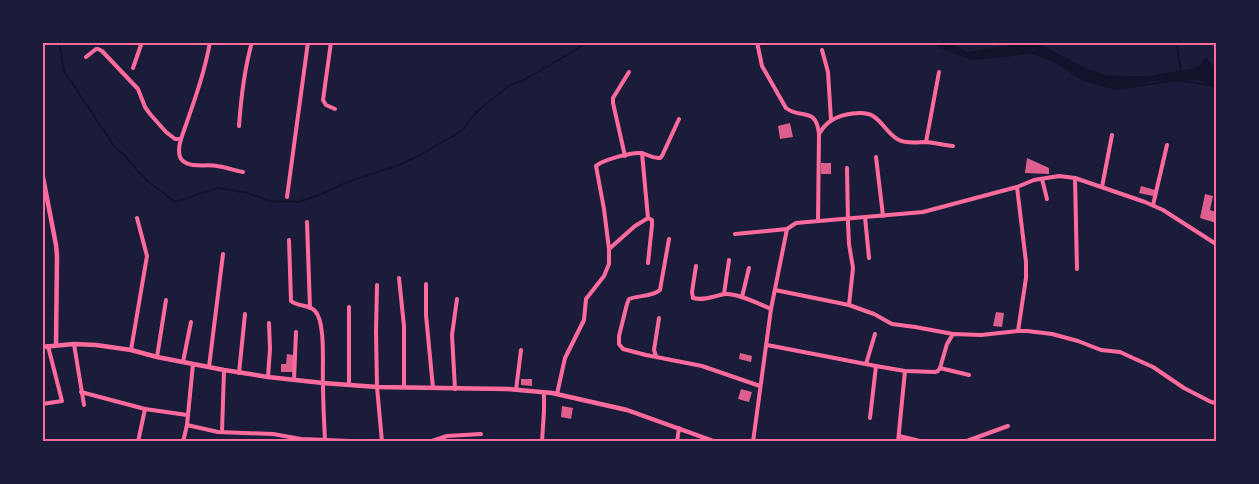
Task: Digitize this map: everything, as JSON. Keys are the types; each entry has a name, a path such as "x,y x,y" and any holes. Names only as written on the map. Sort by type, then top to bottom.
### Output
{"street":[{"path":"133,68 142,42"},
{"path":"210,42 196,100 181,139 179,156 186,163 219,166 244,172"},
{"path":"239,126 242,89 252,42"},
{"path":"287,196 308,42"},
{"path":"331,42 323,100 326,105 335,109"},
{"path":"757,42 762,66 786,108 791,112 810,115 818,124 818,221"},
{"path":"86,57 98,49 102,51 138,89 145,107 166,132 176,139 181,139"},
{"path":"822,50 828,72 831,120"},
{"path":"625,156 613,98 629,72"},
{"path":"926,142 938,72"},
{"path":"819,134 831,120 847,114 860,113 873,116 898,140 953,146"},
{"path":"557,394 565,358 584,320 586,299 607,270 609,264 604,209 596,166 601,162 638,153 646,154 653,158 660,158 679,119"},
{"path":"1102,187 1112,135"},
{"path":"1153,205 1167,145"},
{"path":"642,153 648,218 652,220 648,263"},
{"path":"876,157 883,216"},
{"path":"847,168 849,244 853,268 848,305"},
{"path":"43,176 57,256 56,345"},
{"path":"735,234 787,229 796,224 818,221 937,210 1017,187 1034,180 1059,176 1075,178 1153,205 1216,244"},
{"path":"1042,178 1047,199"},
{"path":"1075,178 1077,269"},
{"path":"1017,187 1026,270 1018,331"},
{"path":"131,350 147,260 137,218"},
{"path":"609,249 635,226 648,218"},
{"path":"865,218 868,258"},
{"path":"307,222 310,308"},
{"path":"753,442 771,309 787,229"},
{"path":"669,239 660,290 654,294 636,296 629,299 626,304 619,336 623,349 702,366 760,386"},
{"path":"289,240 291,301 297,305 314,309 320,321 325,440"},
{"path":"209,367 223,254"},
{"path":"724,294 729,260"},
{"path":"696,266 692,292 693,298 702,299 724,294 734,295 771,309"},
{"path":"742,297 749,268"},
{"path":"399,278 404,326 404,387"},
{"path":"426,284 426,315 433,388"},
{"path":"377,285 376,332 382,442"},
{"path":"775,290 848,305 874,314 892,324 916,326 953,334 981,335 1018,331 1052,334 1101,350 1120,352 1152,367 1184,388 1216,403"},
{"path":"455,389 452,335 456,299"},
{"path":"156,356 166,300"},
{"path":"349,307 349,385"},
{"path":"239,373 244,314"},
{"path":"656,356 654,350 659,318"},
{"path":"183,362 191,322"},
{"path":"268,377 269,323"},
{"path":"294,380 296,332"},
{"path":"866,364 874,334"},
{"path":"766,345 905,371 935,372 940,368 947,344 953,334"},
{"path":"74,344 84,405"},
{"path":"42,347 74,344 96,345 131,350 239,373 323,383 378,387 544,392 627,410 716,442"},
{"path":"42,404 62,401 48,346"},
{"path":"516,390 521,350"},
{"path":"183,442 187,425 193,364"},
{"path":"870,418 876,366"},
{"path":"940,368 969,375"},
{"path":"222,432 224,370"},
{"path":"905,371 898,439 924,442"},
{"path":"81,392 144,409 187,415"},
{"path":"542,442 544,392"},
{"path":"138,442 144,409"},
{"path":"187,425 222,432 272,434 298,440 350,441"},
{"path":"964,442 1008,426"},
{"path":"677,442 679,428"},
{"path":"429,442 447,436 482,434"}],"shaded area":[{"path":"931,43 950,43 967,52 1021,43 1038,43 1083,67 1104,75 1148,76 1191,69 1200,65 1206,57 1216,68 1216,87 1200,80 1153,81 1116,90 1083,81 1055,63 1030,53 971,60"}],"building":[{"path":"790,123 793,137 780,139 778,126"},
{"path":"1027,158 1049,168 1049,174 1025,173"},
{"path":"821,163 831,163 831,174 821,174"},
{"path":"1141,186 1155,190 1153,196 1139,193"},
{"path":"1205,194 1213,196 1210,210 1216,212 1216,223 1200,218"},
{"path":"996,312 1004,313 1002,327 993,326"},
{"path":"740,353 752,356 751,362 739,359"},
{"path":"287,354 293,355 293,372 281,372 281,364 286,364"},
{"path":"521,379 532,379 532,386 521,385"},
{"path":"741,389 752,392 749,402 738,399"},
{"path":"562,406 573,408 571,419 561,417"}],"waterway":[{"path":"60,42 64,71 114,146 146,180 175,202 217,188 248,193 270,201 298,202 350,181 396,166 418,156 464,129 480,109 510,85 522,81 576,50 586,42"},
{"path":"1176,42 1181,72"},
{"path":"1125,88 1178,80 1216,86"}]}
